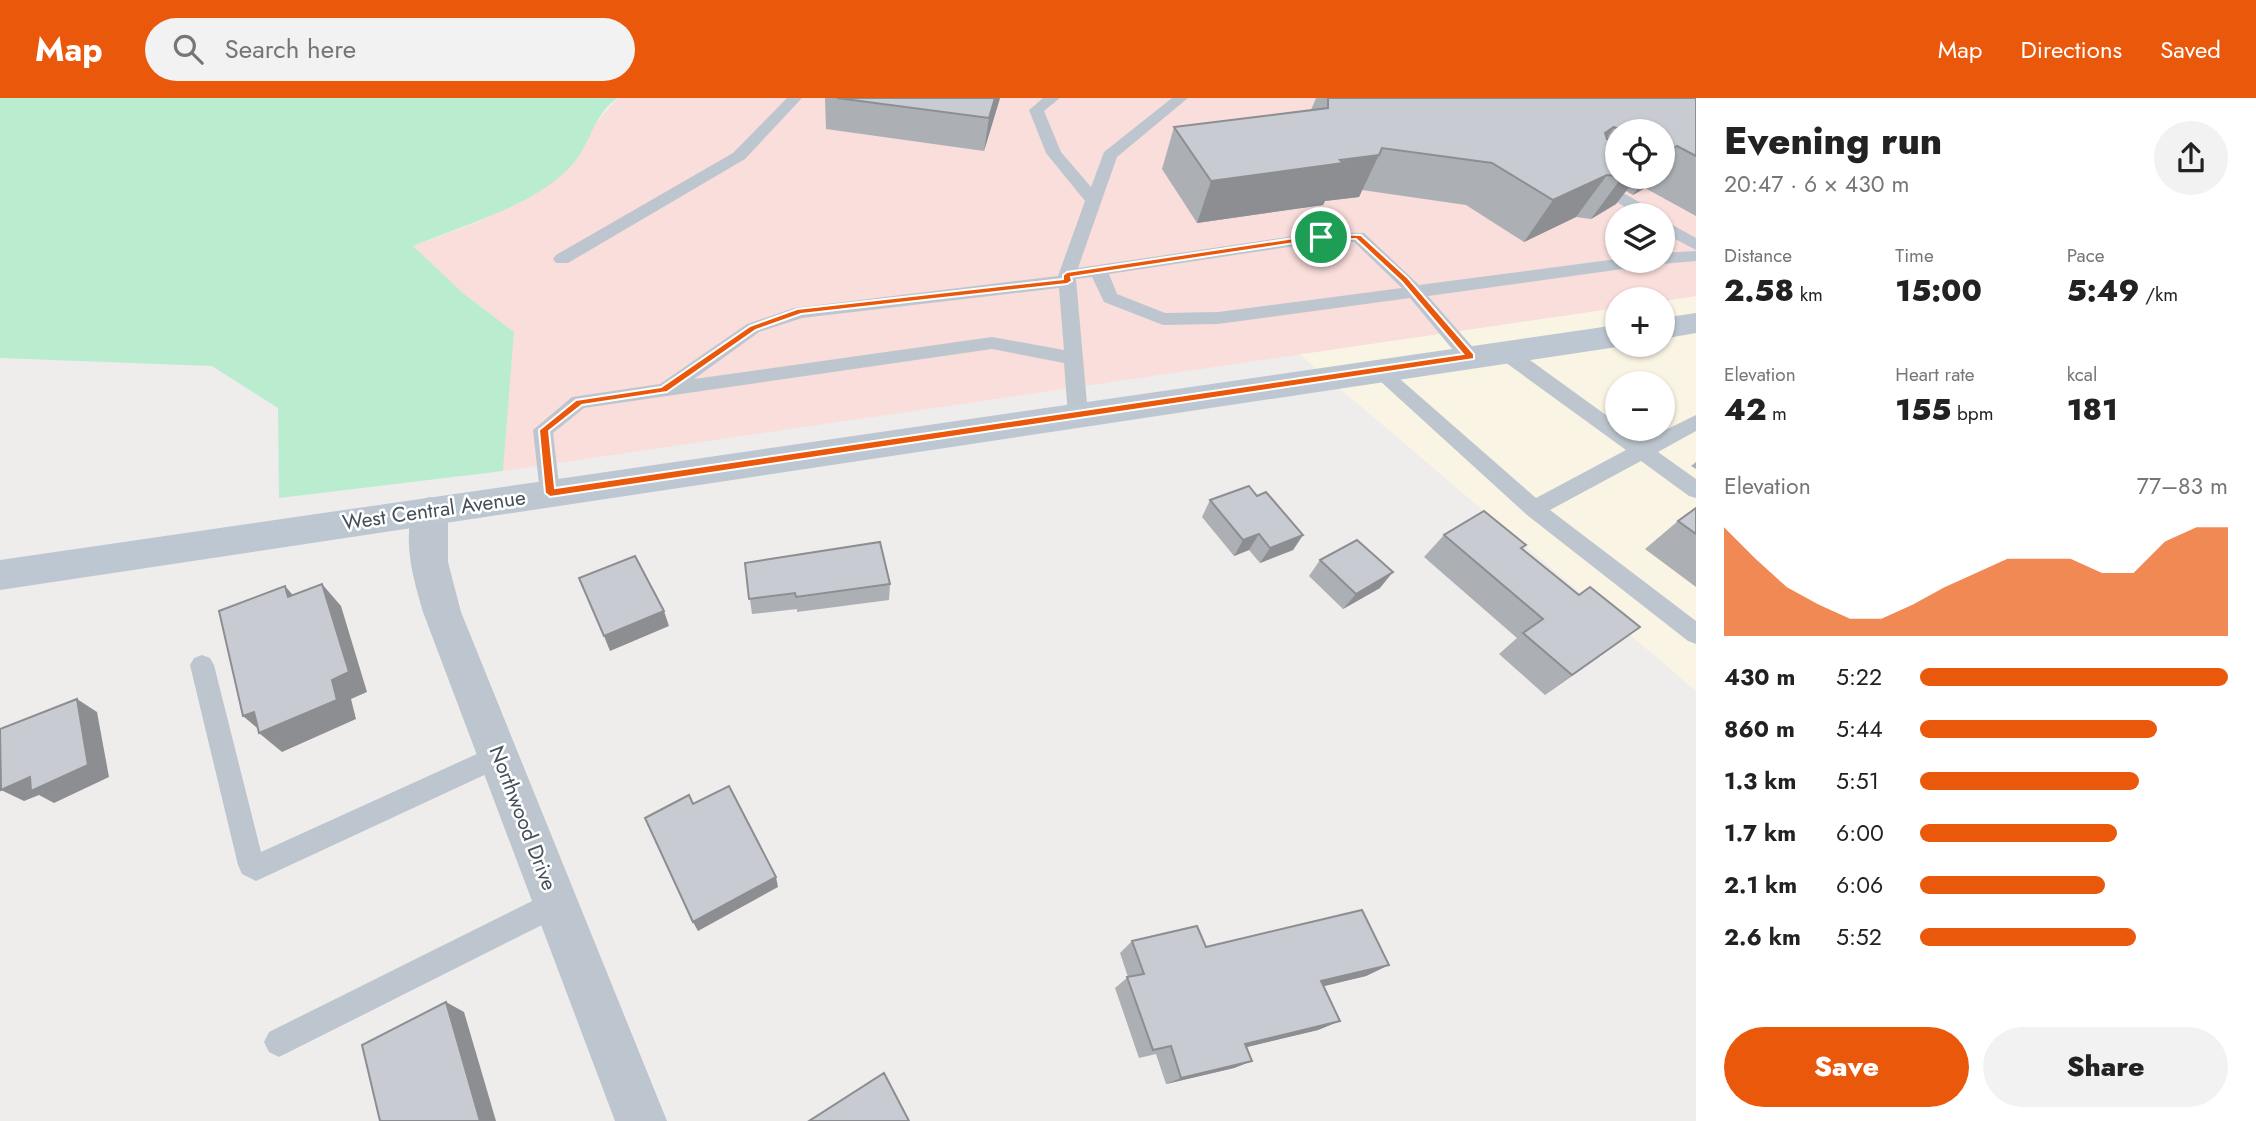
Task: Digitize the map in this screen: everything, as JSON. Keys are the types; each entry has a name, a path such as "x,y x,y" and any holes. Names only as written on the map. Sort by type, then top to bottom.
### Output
{"main road":[{"path":"1675,327 1696,323"},
{"name":"West Central Avenue","path":"0,575 1605,338"}],"street":[{"name":"Northwood Drive","path":"430,511 428,568 442,612 641,1121"}],"lane":[{"path":"562,259 739,156 795,98"},
{"path":"1053,98 1036,110 1054,153 1094,201"},
{"path":"1078,415 1067,278 1110,155 1181,98"},
{"path":"1586,176 1630,203"},
{"path":"1675,232 1696,245"},
{"path":"663,390 753,328 800,312 1067,278 1098,270 1321,237 1358,237 1413,290 1470,356"},
{"path":"1675,258 1696,256"},
{"path":"1098,270 1110,298 1163,319 1218,318 1605,266"},
{"path":"550,493 544,430 579,402 992,343 1074,358"},
{"path":"1505,352 1696,490"},
{"path":"1377,370 1534,509 1696,634"},
{"path":"1534,509 1696,422"},
{"path":"202,664 251,865 256,868 499,756"},
{"path":"279,1042 556,903"}],"shaded area":[{"path":"618,98 1696,98 1696,296 1675,299 1675,287 1605,287 1605,310 503,471 514,332 464,294 413,246 474,224 534,195 573,164 596,123"},
{"path":"1696,296 1696,691 1299,354 1605,310 1605,357 1675,357 1675,299"}],"green space":[{"path":"0,98 618,98 603,112 572,165 539,192 497,213 413,246 464,294 514,332 503,471 279,498 278,408 212,366 0,358"}],"building":[{"path":"837,98 995,98 989,118"},
{"path":"1328,98 1696,98 1696,156 1675,147 1675,119 1605,119 1605,176 1553,200 1492,163 1382,148 1379,155 1340,160 1343,163 1211,181 1174,127 1328,108"},
{"path":"1249,486 1257,496 1266,492 1303,535 1270,548 1259,534 1243,540 1210,500"},
{"path":"1696,508 1696,534 1678,521"},
{"path":"1484,511 1526,545 1521,548 1579,595 1590,587 1640,627 1572,675 1523,633 1543,619 1444,535"},
{"path":"1357,540 1393,572 1356,594 1320,560"},
{"path":"880,542 890,584 796,597 795,593 749,599 745,563"},
{"path":"635,556 664,611 604,636 579,578"},
{"path":"322,584 349,672 332,680 337,700 259,733 254,712 243,716 219,611 285,586 288,597"},
{"path":"77,699 88,765 31,791 30,777 1,790 0,729"},
{"path":"729,786 776,877 693,922 645,818 689,795 693,804"},
{"path":"1362,910 1389,965 1321,981 1340,1021 1245,1044 1252,1061 1181,1078 1171,1046 1153,1050 1127,977 1144,974 1132,941 1197,926 1206,947"},
{"path":"446,1002 480,1121 380,1121 362,1045"},
{"path":"884,1073 909,1121 809,1121"}],"route":[{"path":"1321,237 1358,237 1405,280 1470,356 550,493 544,430 579,402 663,390 753,328 800,312 1067,281 1067,275 1321,237"}]}
